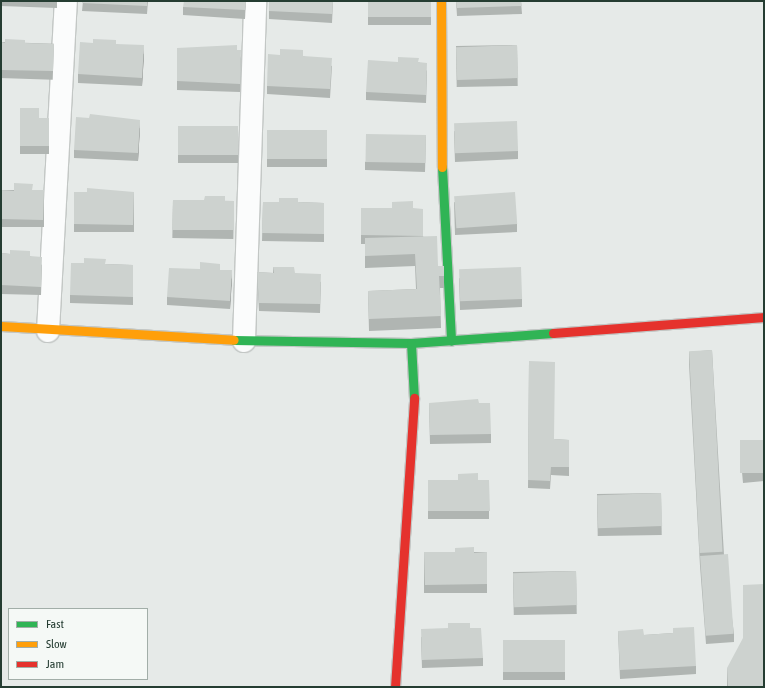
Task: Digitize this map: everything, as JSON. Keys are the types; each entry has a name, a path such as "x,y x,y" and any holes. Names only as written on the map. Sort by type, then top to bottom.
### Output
{"street":[{"path":"48,331 66,1"},
{"path":"244,340 255,1"},
{"path":"441,1 442,195 451,341"},
{"path":"1,326 48,331 244,340 411,343 764,317"},
{"path":"395,687 415,384 411,343"}],"building":[{"path":"83,1 147,1 147,6 82,3"},
{"path":"184,1 246,1 245,10 183,7"},
{"path":"269,1 333,1 332,14 269,11"},
{"path":"368,1 431,1 431,17 368,17"},
{"path":"456,1 521,1 522,6 457,8"},
{"path":"5,39 25,40 25,43 54,44 53,71 1,70 1,42 5,43"},
{"path":"93,39 116,40 116,44 144,45 142,78 78,74 80,42 93,43"},
{"path":"237,45 237,50 241,50 240,84 177,81 177,48"},
{"path":"517,45 518,78 457,80 456,47"},
{"path":"280,49 303,50 303,56 332,58 330,89 267,86 268,54 280,55"},
{"path":"398,57 419,58 418,62 427,63 426,95 366,92 368,60 398,62"},
{"path":"20,108 39,108 39,118 49,118 49,146 20,146"},
{"path":"90,114 140,120 138,153 74,150 76,117 89,118"},
{"path":"517,121 518,151 455,153 454,123"},
{"path":"178,126 238,126 238,155 178,155"},
{"path":"267,130 327,130 327,159 267,159"},
{"path":"366,134 426,135 426,163 366,162"},
{"path":"14,183 33,184 32,190 44,190 43,220 1,219 1,190 14,191"},
{"path":"87,188 134,192 133,225 74,224 74,192 87,192"},
{"path":"515,192 517,224 456,228 454,196"},
{"path":"205,196 225,196 225,201 234,201 234,230 172,230 173,200 204,200"},
{"path":"279,198 298,198 298,202 324,203 324,234 262,233 263,202 279,202"},
{"path":"413,201 413,208 423,209 423,236 361,235 361,208 392,208 392,202"},
{"path":"437,236 438,266 444,266 444,276 439,276 441,316 369,319 368,291 417,289 415,254 365,256 365,238"},
{"path":"10,250 30,251 30,256 42,257 41,287 1,285 1,253 10,254"},
{"path":"84,258 106,259 105,264 133,265 133,297 70,295 71,263 84,263"},
{"path":"200,262 220,264 220,270 232,270 230,301 167,297 169,268 200,269"},
{"path":"273,267 294,267 295,273 321,274 320,304 259,303 257,272 274,273"},
{"path":"521,267 522,299 460,301 459,269"},
{"path":"712,350 723,552 700,553 689,351"},
{"path":"529,361 555,362 554,439 569,440 569,467 551,467 550,481 528,480"},
{"path":"478,399 479,403 490,403 491,434 430,435 429,403"},
{"path":"740,440 764,440 764,473 740,473"},
{"path":"478,473 478,480 489,480 490,511 428,511 428,480 458,480 458,474"},
{"path":"661,493 662,526 598,528 597,495"},
{"path":"474,547 474,553 487,552 487,584 425,585 424,552 455,552 455,548"},
{"path":"728,554 734,634 706,636 700,556"},
{"path":"576,571 577,605 514,607 513,573"},
{"path":"764,584 764,687 728,687 727,668 743,638 743,585"},
{"path":"448,623 470,623 470,628 481,628 483,658 422,660 421,629 448,628"},
{"path":"694,627 696,666 620,670 618,631 643,629 644,635 673,633 673,628"},
{"path":"503,640 565,640 565,672 503,672"}],"traffic: fast":[{"path":"442,167 451,341"},
{"path":"234,340 411,343 553,333"},
{"path":"411,343 414,398"}],"traffic: slow":[{"path":"441,1 442,167"},
{"path":"1,326 234,340"}],"traffic: jam":[{"path":"553,333 764,317"},
{"path":"395,687 414,398"}]}
